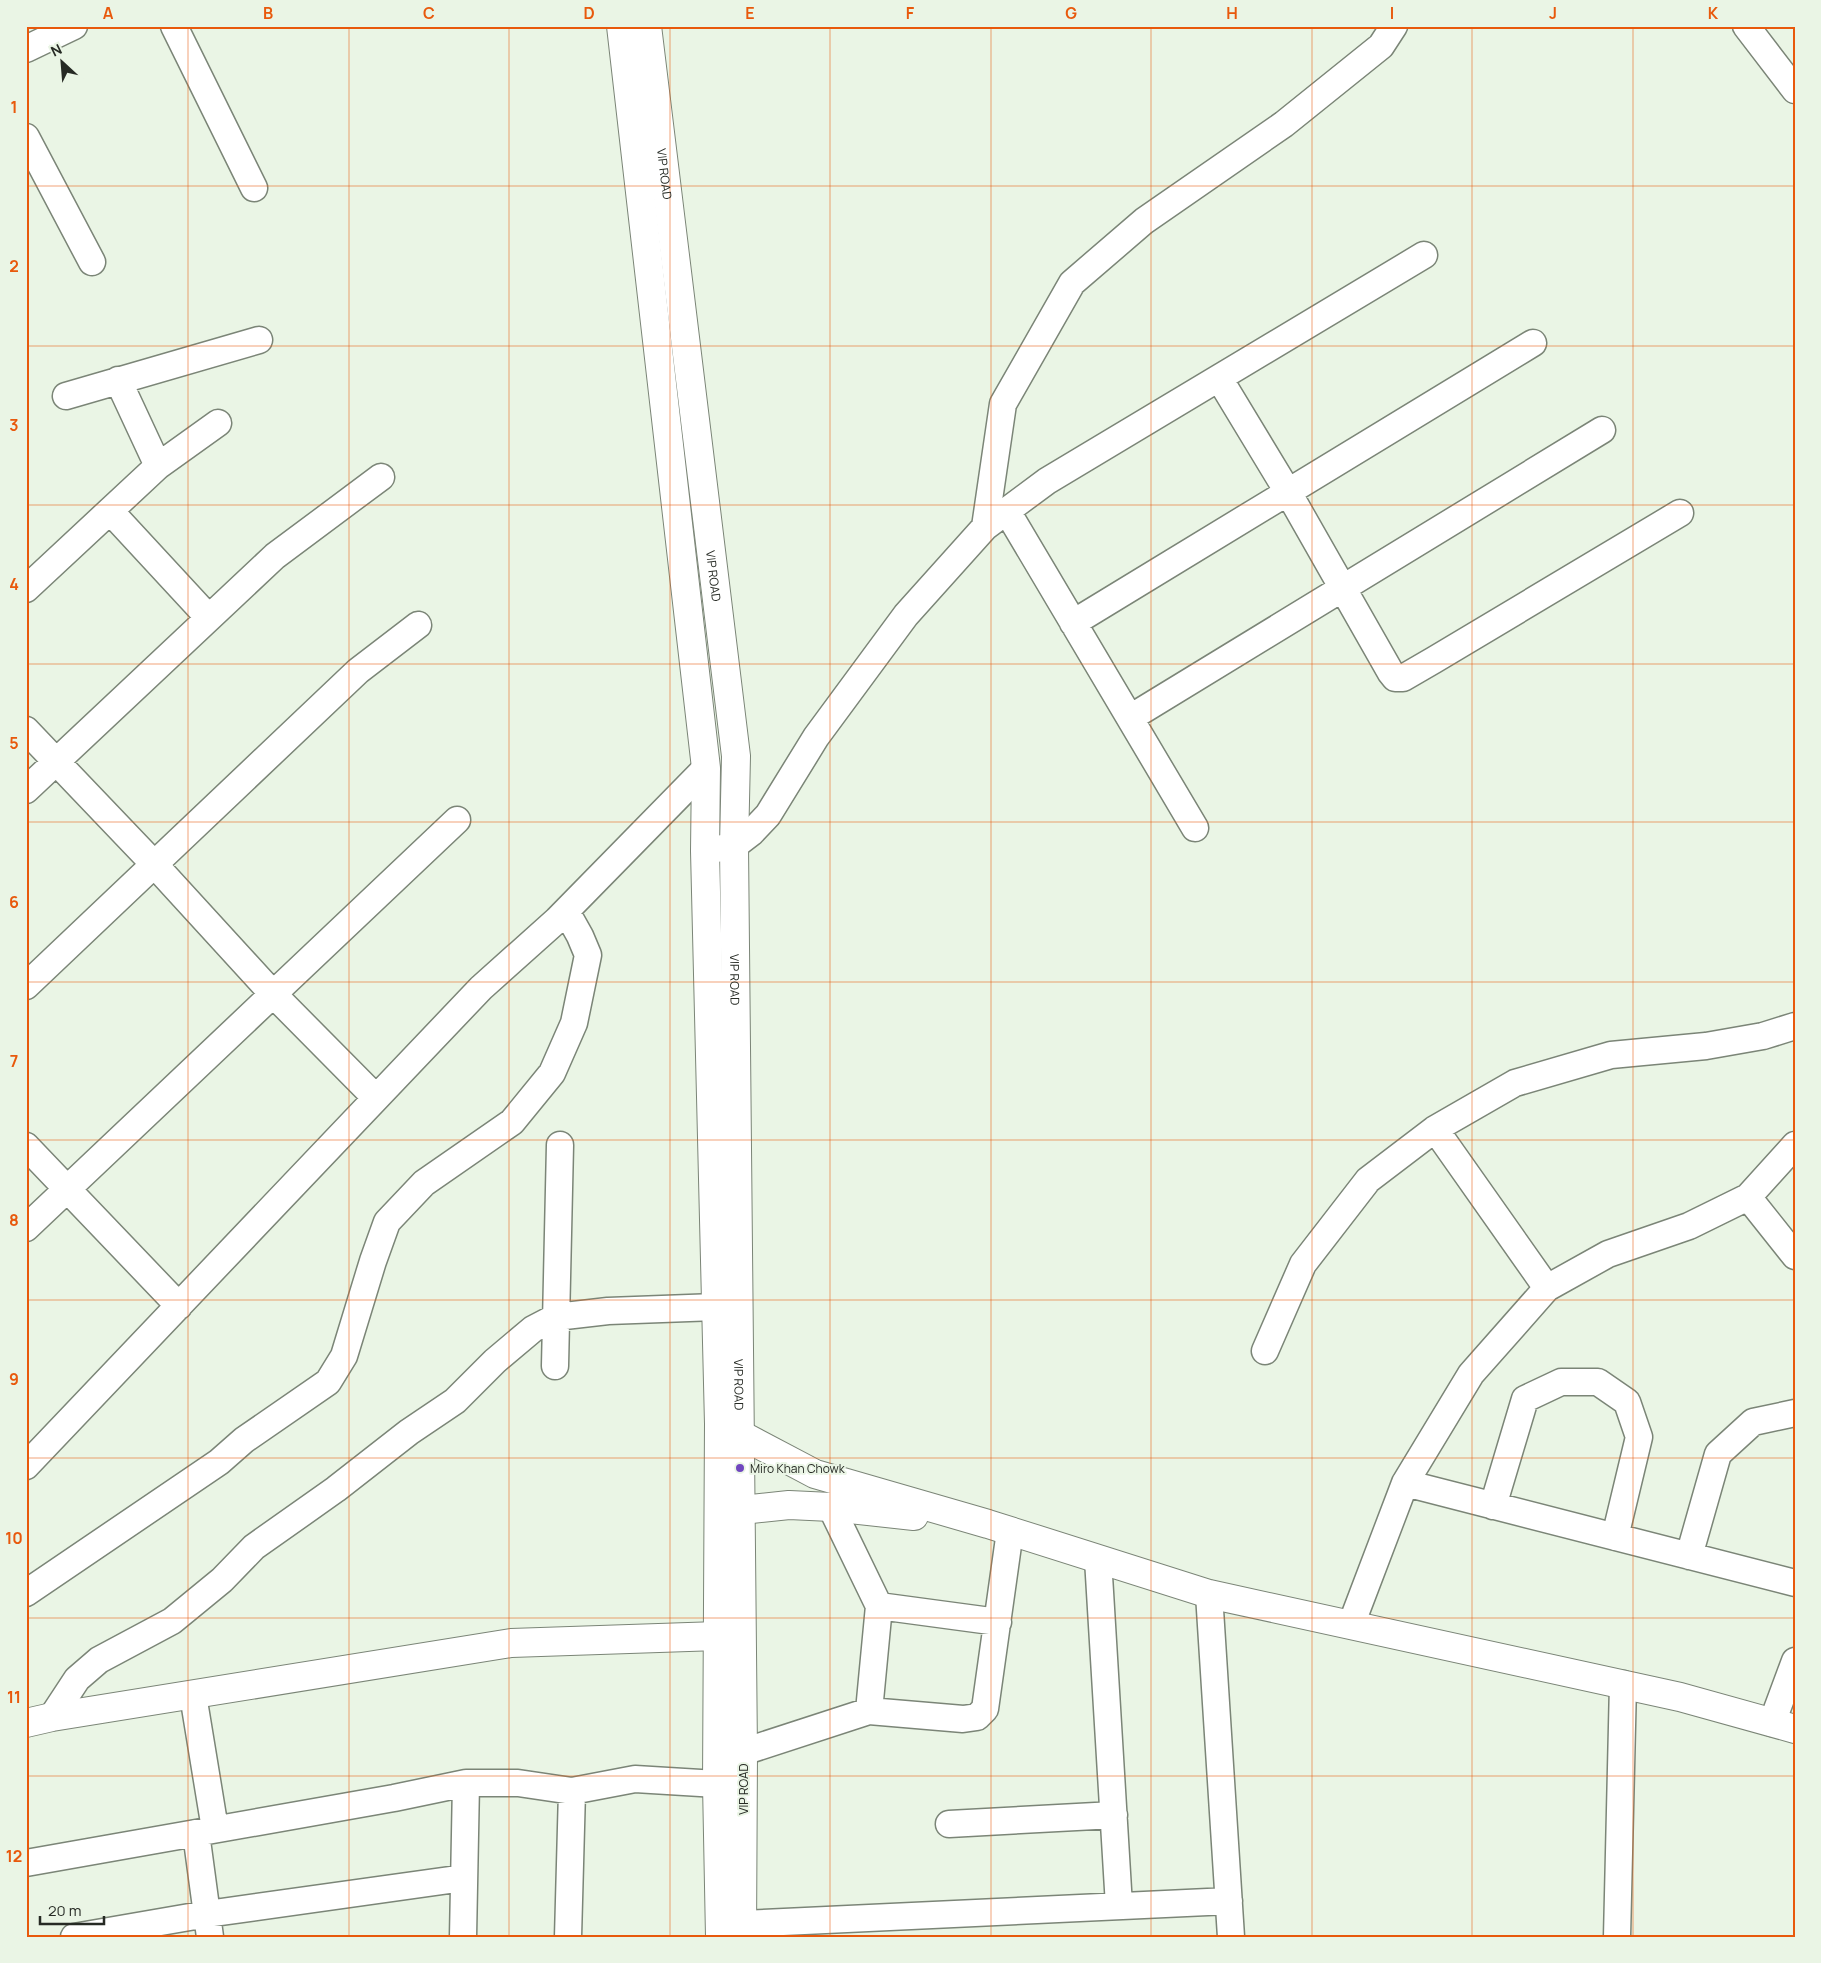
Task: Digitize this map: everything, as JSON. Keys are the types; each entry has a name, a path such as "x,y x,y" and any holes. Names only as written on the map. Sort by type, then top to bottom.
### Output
{"main road":[{"name":"VIP ROAD","path":"621,26 706,768 706,851 716,1307 729,1429"},
{"name":"VIP ROAD","path":"647,26 736,756 729,1429 729,1637 717,1784 735,1933"},
{"path":"729,1429 815,1474 999,1528 1209,1594 1680,1697 1783,1726"},
{"path":"730,1511 789,1505 832,1507 999,1528"},
{"name":"VIP ROAD","path":"729,1637 743,1752 735,1933"},
{"path":"39,1720 511,1643 729,1637"}],"street":[{"path":"26,49 74,26"},
{"path":"174,26 254,188"},
{"path":"1746,26 1795,90"},
{"path":"985,526 1003,404 1072,284 1144,221 1284,124 1381,46 1390,28"},
{"path":"26,137 35,175 92,262"},
{"path":"706,851 734,846 768,815 816,737 906,615 985,526 1047,481 1424,255"},
{"path":"66,396 259,340"},
{"path":"1073,623 1533,343"},
{"path":"1219,378 1288,492 1395,678 1403,678 1680,513"},
{"path":"118,380 158,466"},
{"path":"26,589 158,466 218,423"},
{"path":"1130,718 1602,430"},
{"path":"26,790 275,556 381,476"},
{"path":"110,511 209,618"},
{"path":"1007,511 1195,828"},
{"path":"26,986 358,671 418,625"},
{"path":"26,730 154,864 273,994 376,1098"},
{"path":"26,1466 481,988 566,911 706,768"},
{"path":"26,1228 457,820"},
{"path":"26,1593 219,1462 244,1440 328,1382 344,1356 387,1222 424,1183 512,1122 552,1073 574,1023 588,955 566,911"},
{"path":"1265,1351 1303,1264 1368,1180 1435,1129 1515,1084 1592,1061 1611,1056 1706,1046 1764,1036 1795,1026"},
{"path":"1435,1129 1547,1288"},
{"path":"555,1366 560,1145"},
{"path":"1351,1625 1406,1483 1471,1374 1547,1288 1608,1254 1689,1226 1748,1197 1795,1145"},
{"path":"26,1146 179,1306"},
{"path":"1748,1197 1795,1256"},
{"path":"39,1720 76,1679 99,1660 172,1620 222,1580 254,1547 455,1401 495,1361 533,1329 556,1317 608,1311 716,1307"},
{"path":"1493,1506 1524,1399 1561,1382 1598,1382 1627,1402 1639,1437 1614,1537"},
{"path":"1689,1556 1718,1454 1753,1422 1795,1413"},
{"path":"1406,1483 1795,1582"},
{"path":"832,1507 879,1606 869,1711"},
{"path":"743,1752 869,1711 963,1719 977,1717 985,1709 998,1622 999,1528"},
{"path":"1098,1559 1119,1906"},
{"path":"1209,1594 1231,1937"},
{"path":"879,1606 998,1622"},
{"path":"1783,1726 1795,1661"},
{"path":"1616,1937 1623,1684"},
{"path":"192,1695 205,1831 209,1925"},
{"path":"26,1863 394,1798 466,1783 518,1784 572,1791 635,1779 717,1784"},
{"path":"463,1937 466,1783"},
{"path":"568,1937 572,1791"},
{"path":"949,1824 1114,1815"},
{"path":"74,1937 209,1925 464,1878"},
{"path":"735,1933 1119,1906 1229,1901"}],"place":[{"name":"Miro Khan Chowk","path":"740,1468"}]}
